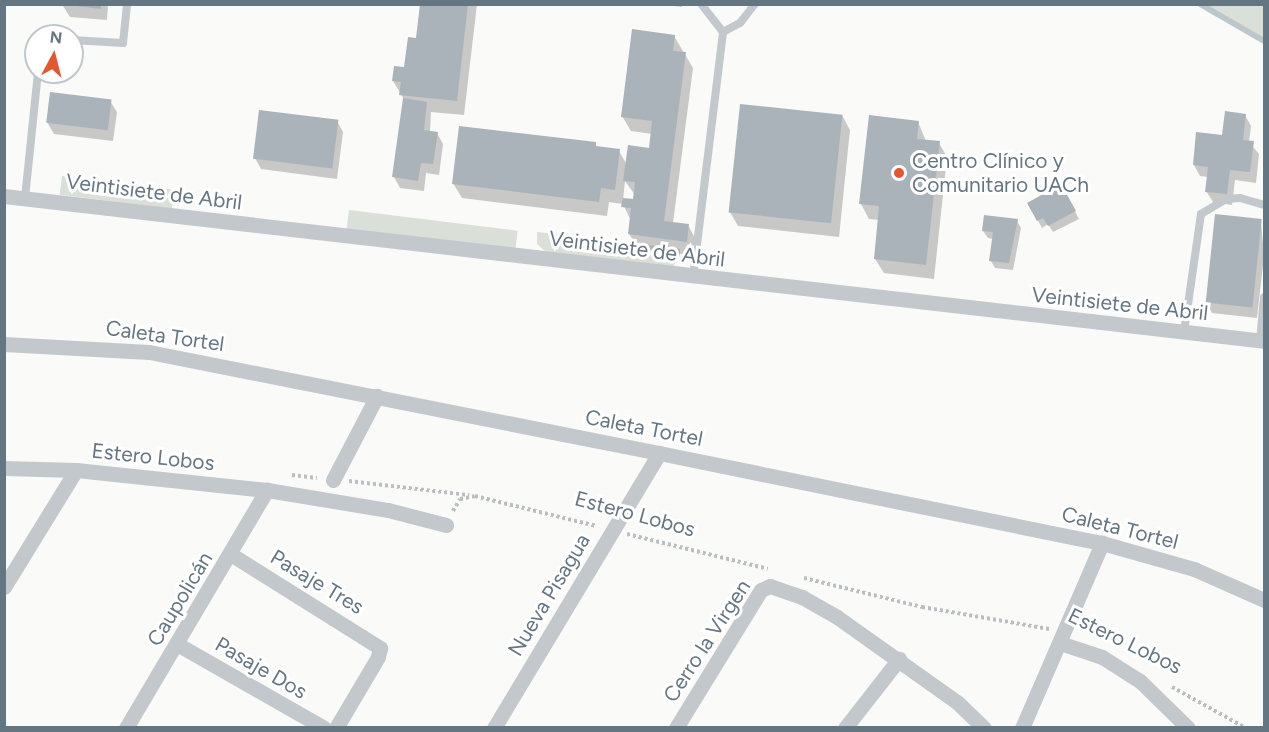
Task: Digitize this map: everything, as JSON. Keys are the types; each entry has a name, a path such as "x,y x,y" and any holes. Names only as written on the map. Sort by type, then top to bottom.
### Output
{"street":[{"name":"Veintisiete de Abril","path":"4,196 1262,341"},
{"name":"Caleta Tortel","path":"4,345 149,352 659,453 1102,543 1194,568 1264,600"},
{"path":"333,480 377,396"},
{"name":"Nueva Pisagua","path":"502,725 659,453"},
{"name":"Estero Lobos","path":"4,468 76,470 267,490 409,514 446,525"},
{"path":"4,587 76,470"},
{"name":"Caupolicán","path":"126,728 232,555 267,490"},
{"path":"1022,728 1102,543"},
{"name":"Pasaje Tres","path":"232,555 380,648 378,657 336,728"},
{"name":"Cerro la Virgen","path":"676,728 760,590 777,587 819,606 899,659"},
{"path":"1062,638 1102,657 1140,681 1188,728"},
{"name":"Pasaje Dos","path":"177,645 324,728"},
{"path":"845,728 899,659 984,728"}],"lane":[{"path":"84,41 123,43 127,4"},
{"path":"693,277 723,32 701,4"},
{"path":"723,32 740,23 755,4"},
{"path":"25,198 37,84"},
{"path":"1184,332 1201,214 1226,200 1240,198 1264,205"},
{"path":"1262,341 1264,297"}],"path":[{"name":"Estero Lobos","path":"446,525 459,499 475,496 777,572"},
{"name":"Estero Lobos","path":"799,577 922,608 1062,638"},
{"name":"Estero Lobos","path":"1165,683 1246,728"}],"shaded area":[{"path":"1199,5 1264,5 1264,40"},
{"path":"62,176 174,190 172,209 60,195"},
{"path":"349,210 518,231 515,250 347,229"},
{"path":"537,232 680,249 680,255 673,267 546,252 537,244"}],"building":[{"path":"61,4 101,4 101,9"},
{"path":"420,4 468,4 457,101 399,95 401,82 392,81 394,66 404,67 408,37 416,38"},
{"path":"632,29 675,35 673,51 686,52 664,221 689,224 687,242 628,234 631,208 621,207 623,198 633,199 635,182 623,181 628,145 649,148 652,121 621,117"},
{"path":"50,92 112,100 108,130 46,123"},
{"path":"403,98 427,102 424,130 438,132 433,164 421,163 418,181 392,177"},
{"path":"740,104 842,115 831,223 729,212"},
{"path":"259,110 338,120 332,168 253,159"},
{"path":"1225,111 1246,114 1243,140 1254,141 1250,172 1230,170 1227,194 1205,192 1208,167 1193,165 1196,132 1222,135"},
{"name":"Centro Clínico y Comunitario UACh","path":"869,115 919,121 917,139 940,141 926,265 874,259 879,206 859,204"},
{"path":"459,126 596,142 596,146 620,149 615,190 601,188 599,202 452,184"},
{"path":"1061,184 1076,211 1048,226 1043,218 1037,221 1027,203"},
{"path":"1215,214 1262,219 1252,307 1206,303"},
{"path":"984,215 1018,219 1009,263 989,261 993,232 982,231"}],"waterway":[{"path":"1200,4 1264,41"}],"place":[{"name":"Centro Clínico y Comunitario UACh","path":"899,173"}]}
